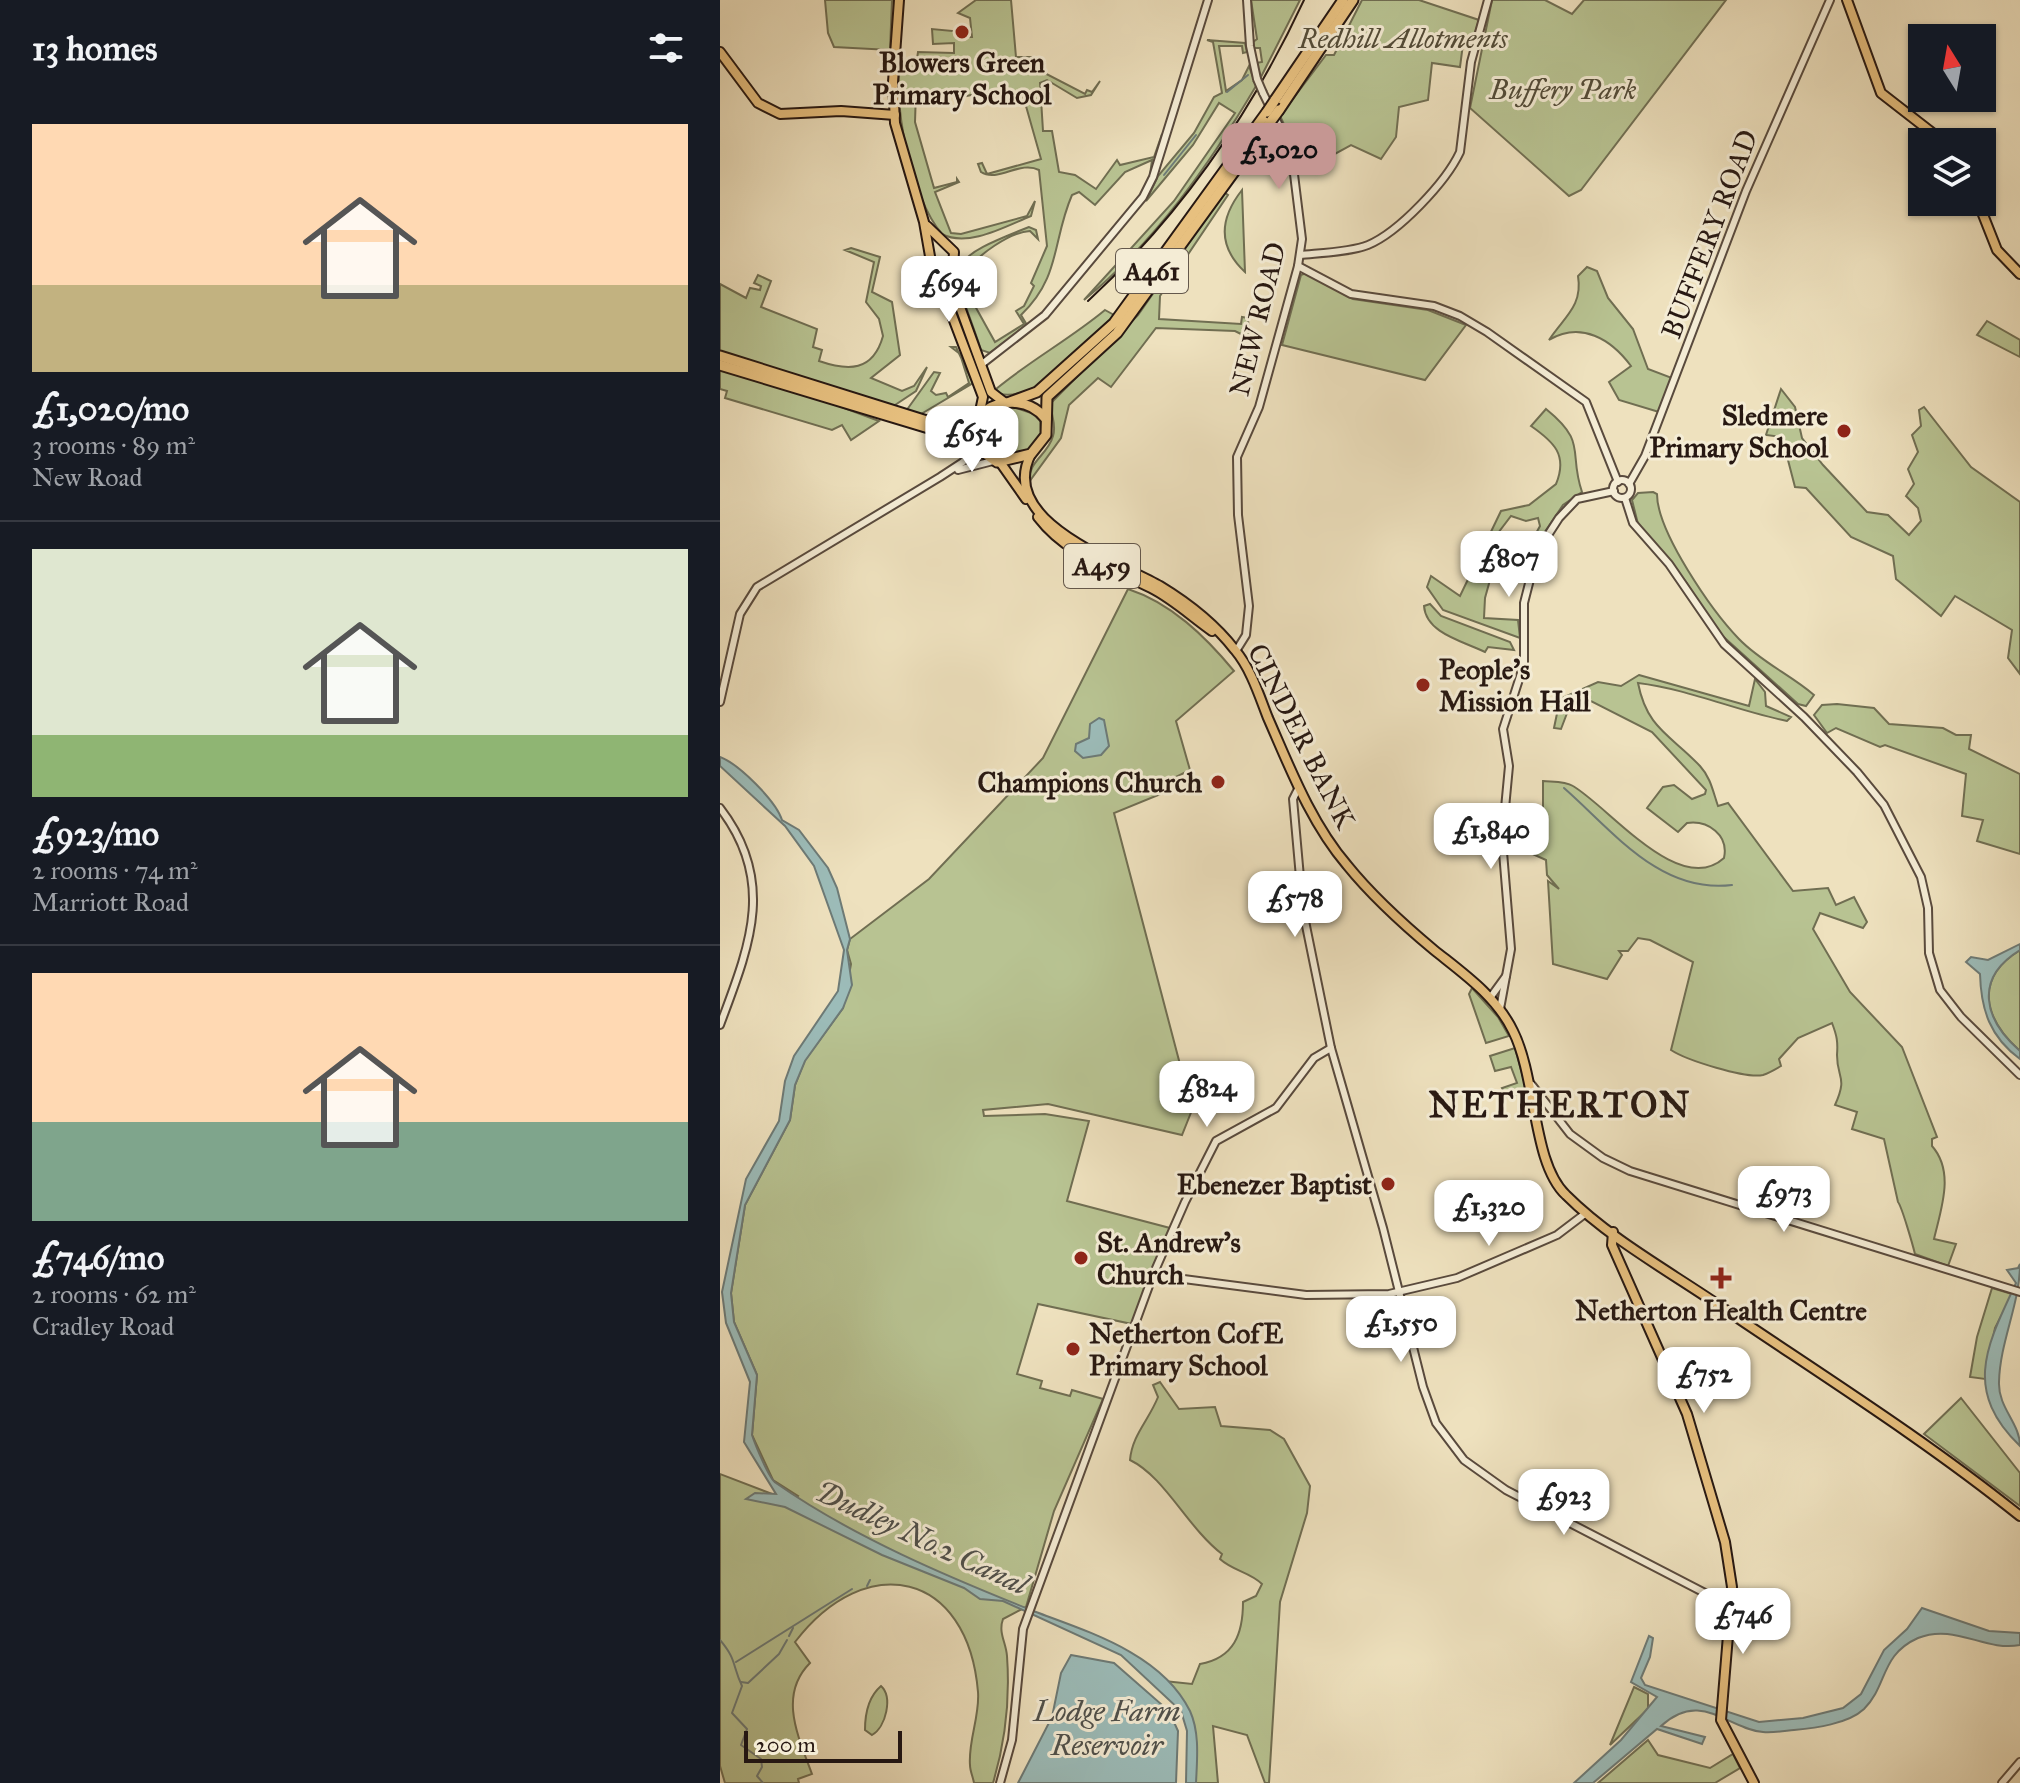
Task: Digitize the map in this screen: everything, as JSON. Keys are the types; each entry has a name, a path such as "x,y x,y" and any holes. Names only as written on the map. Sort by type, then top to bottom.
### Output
{"highway":[{"name":"A461","path":"1031,454 1044,440 1047,397 1117,333 1269,117 1343,0"},
{"name":"A461","path":"1277,105 1353,0"},
{"name":"A461","path":"720,356 927,421 959,426 978,418 1048,384 1114,323 1269,117"},
{"path":"720,365 960,437 997,461 1031,454"},
{"path":"1007,402 1033,408 1046,419"},
{"path":"973,446 978,418"}],"main road":[{"path":"899,0 895,115 903,157"},
{"path":"1847,0 1881,93 1926,128"},
{"path":"720,52 758,103 772,111 788,115 895,115"},
{"path":"869,113 893,130 924,222 931,262 940,270 947,302 982,377 987,394 978,418"},
{"path":"1984,216 1997,250 2020,274"},
{"path":"924,222 954,252 955,298 982,364 982,377"},
{"path":"931,252 944,245"},
{"path":"940,270 952,266"},
{"path":"987,394 1007,402"},
{"name":"CINDER BANK","path":"1031,454 1024,468 1024,480 1043,515 1082,549 1191,608 1229,643 1236,651 1310,808 1348,867 1420,938 1475,983 1502,1013"},
{"name":"CINDER BANK","path":"997,461 1041,521 1062,543 1132,576"},
{"name":"A459","path":"1502,1013 1521,1048 1532,1085 1549,1173 1566,1196 1613,1232 1946,1458 2020,1516"},
{"path":"1613,1232 1612,1245 1693,1432 1732,1571 1721,1718 1754,1783"}],"street":[{"path":"982,364 1045,315 1143,197 1153,177 1208,0"},
{"name":"NEW ROAD","path":"1236,651 1246,635 1249,606 1238,515 1237,457 1259,407 1298,266 1301,232 1296,213 1292,157 1257,79 1250,46 1247,0"},
{"path":"1300,255 1368,245 1404,220 1454,164 1460,152 1471,62 1488,0"},
{"name":"BUFFERY ROAD","path":"1629,484 1645,456 1746,191 1830,0"},
{"path":"1298,266 1351,294 1434,306 1460,316 1586,402 1618,482 1614,491"},
{"path":"720,702 740,614 757,587 963,462 973,446"},
{"path":"940,477 977,462 997,461"},
{"path":"1618,482 1629,484 1631,491 1625,498"},
{"path":"1614,491 1618,497 1625,498"},
{"path":"1502,1013 1511,934 1502,840 1509,766 1503,737 1524,664 1524,603 1537,552 1559,518 1577,499 1592,493 1614,491"},
{"path":"1625,498 1633,523 1679,577 1724,644 1815,728 1884,805 1921,877 1926,894 1929,953 1940,990 1961,1017 2020,1075"},
{"path":"1299,787 1293,799 1303,911 1331,1048 1429,1409 1443,1436 1464,1460 1522,1499 1730,1606"},
{"path":"720,808 737,830 744,849 753,875 754,903 750,940 720,1025"},
{"path":"1296,826 1302,812 1310,808"},
{"path":"1490,998 1508,973"},
{"path":"1475,983 1498,988"},
{"path":"1000,1783 1012,1740 1022,1631 1153,1275 1216,1141 1276,1108 1314,1058 1331,1048"},
{"path":"1532,1085 1565,1130 1586,1147 1638,1174 2020,1292"},
{"path":"1536,1106 1548,1108"},
{"path":"1153,1275 1306,1295 1398,1293 1457,1278 1555,1236 1586,1213"},
{"path":"2002,1783 2020,1762"}],"green space":[{"path":"825,0 892,0 890,50 834,47 828,33"},
{"path":"976,0 1011,0 1016,57 1033,57 1029,65 1085,94 1087,90 1092,92 1100,81 1091,95 1077,98 1047,80 1040,83 1043,131 1052,131 1059,172 1075,175 1096,189 1117,160 1120,165 1154,157 1162,134 1150,175 1152,160 1125,172 1095,205 1079,192 1072,195 1043,287 1021,315 1027,325 990,353 981,350 963,300 959,270 965,260 999,239 1029,227 1036,230 1038,239 1030,231 1022,232 986,252 970,269 985,290 978,294 980,290 971,276 966,280 965,288 995,342 1024,324 1016,311 1024,306 1034,286 1031,283 1047,246 1039,170 1024,168 988,175 981,172 978,164 982,163 987,174 1041,159 1022,92 999,98 997,90 961,97 959,91 916,91 915,122 934,188 957,182 957,179 959,182 935,192 951,233 961,234 1027,216 1035,201 1031,216 987,234 963,238 942,234 921,197 906,147 899,95 902,53 904,59 917,59 918,52 954,53 954,43 933,44 932,29 963,32 967,28 967,37 972,37 970,18 958,13"},
{"path":"1251,0 1300,0 1261,77 1256,63 1262,62 1260,48 1254,48 1253,42 1257,39"},
{"name":"Redhill Allotments","path":"1362,0 1419,0 1479,20 1471,45 1463,44 1460,67 1432,63 1428,100 1399,107 1396,137 1381,159 1351,145 1322,161 1298,167 1292,141 1280,116 1326,55 1334,55"},
{"name":"Buffery Park","path":"1492,0 1545,0 1572,14 1584,0 1726,0 1581,190 1569,196 1470,108"},
{"path":"1207,40 1245,43 1247,52 1243,53 1242,46 1219,46 1226,91 1242,80 1249,66 1256,86 1220,144 1179,200 1134,253 1084,300 1174,201 1235,113 1219,103 1193,145 1146,201 1158,176 1194,133 1214,97 1222,93 1213,42"},
{"path":"1242,190 1245,272 1230,252 1225,232 1229,211"},
{"path":"1224,192 1228,195 1160,296 1159,319 1241,324 1242,317 1248,318 1249,338 1235,331 1156,328 1111,387 1098,378 1069,405 1061,438 1029,482 1035,463 1053,436 1051,403 1138,315"},
{"path":"851,248 880,257 872,292 892,302 900,355 871,378 902,391 914,386 927,367 916,391 892,407 720,352 720,284 746,298 750,288 760,290 761,286 754,283 758,275 771,281 761,307 817,329 813,347 822,350 819,361 849,367 866,362 879,348 883,336 879,319 866,302 874,262 845,250"},
{"path":"1587,267 1597,271 1608,298 1633,329 1648,369 1672,378 1659,412 1619,400 1609,382 1631,366 1605,341 1572,332 1549,340 1571,311 1578,295 1578,276"},
{"path":"1306,273 1353,299 1428,310 1466,325 1425,380 1282,345 1301,275"},
{"path":"1105,310 1114,315 1078,354 1047,380 1015,394 1000,394 996,389 1023,368"},
{"path":"1987,321 2020,340 2020,357 1977,335"},
{"path":"961,358 973,383 921,414 906,411 934,372 940,373 931,391 936,395 946,393 948,397 969,383"},
{"path":"720,369 796,390 879,421 851,440 842,425 832,430 725,398 727,391 720,389"},
{"path":"1781,389 1795,407 1802,438 1823,465 1867,512 1888,515 1909,535 1921,521 1918,508 1906,496 1914,484 1908,469 1918,452 1912,435 1921,426 1919,410 1924,407 1971,467 2020,502 2020,674 2008,658 2012,630 1955,596 1941,616 1896,579 1893,556 1851,537 1806,488 1795,487 1782,437 1766,435"},
{"path":"1010,406 1040,416 1041,436 1030,451 998,457 978,443 978,436 986,418"},
{"path":"1546,409 1572,439 1582,492 1563,505 1534,548 1529,546 1540,526 1538,518 1526,521 1511,516 1495,537 1495,562 1485,598 1484,618 1518,620 1520,638 1443,610 1427,587 1431,576 1460,596 1501,511 1529,505 1556,484 1560,465 1557,450 1531,426"},
{"path":"1638,493 1657,494 1659,510 1676,549 1715,610 1748,647 1814,695 1806,706 1798,704 1716,630 1686,582 1638,524 1632,500"},
{"path":"1128,589 1159,603 1186,622 1234,671 1176,721 1190,770 1170,780 1168,791 1114,813 1192,1110 1182,1135 1048,1104 983,1110 984,1116 1045,1114 1089,1121 1067,1201 1170,1228 1132,1324 1038,1304 1017,1374 1042,1381 1040,1388 1070,1396 1072,1390 1103,1399 1054,1511 1026,1607 1003,1619 1008,1672 1007,1704 1001,1752 993,1783 974,1783 971,1772 978,1692 970,1651 955,1620 934,1598 909,1587 881,1585 852,1594 823,1612 795,1642 810,1663 800,1675 793,1702 797,1731 812,1774 798,1779 799,1783 725,1783 720,1766 720,1474 793,1502 798,1496 773,1480 752,1435 757,1375 734,1322 731,1293 745,1205 790,1120 795,1085 805,1060 843,1008 851,964 847,950 850,939 929,879 1043,758"},
{"path":"1430,604 1441,616 1510,642 1514,650 1488,647 1485,652 1447,635 1438,630 1426,615 1424,606"},
{"path":"1639,675 1749,706 1755,679 1765,692 1766,706 1791,717 1787,721 1638,683 1647,711 1654,721 1700,766 1709,780 1718,806 1728,803 1793,891 1828,888 1836,905 1854,897 1867,922 1863,928 1820,913 1813,929 1850,992 1902,1047 1937,1137 1932,1139 1932,1146 1939,1156 1945,1179 1934,1239 1956,1244 1948,1266 1915,1254 1898,1202 1884,1139 1852,1129 1857,1112 1835,1105 1841,1083 1837,1039 1832,1023 1798,1038 1779,1059 1781,1066 1770,1072 1755,1075 1730,1071 1671,1050 1693,962 1650,940 1638,938 1628,951 1619,951 1622,955 1607,979 1553,964 1548,881 1559,889 1547,875 1546,860 1506,842 1509,815 1543,812 1543,781 1573,786 1667,859 1687,867 1706,867 1724,858 1723,842 1709,827 1687,823 1678,832 1647,808 1663,787 1674,785 1692,799 1705,794 1706,790 1652,732 1591,701 1569,708 1561,729 1554,728 1560,699 1598,682 1621,686"},
{"path":"1822,705 1874,708 1889,724 1943,728 1956,735 1971,735 1969,749 2020,774 2020,854 1977,841 1983,820 1962,816 1966,774 1885,745 1880,747 1836,728 1827,733 1814,715"},
{"path":"2020,950 2020,1051 1998,1025 1989,999 1995,973"},
{"path":"1472,988 1498,1017 1509,1036 1486,1043 1469,994"},
{"path":"1515,1048 1527,1092 1507,1097 1502,1088 1517,1083 1511,1067 1495,1071 1490,1056"},
{"path":"1992,1288 2012,1294 1995,1328 1985,1379 1970,1377 1977,1337"},
{"path":"1160,1382 1179,1409 1215,1407 1221,1426 1270,1430 1284,1439 1310,1486 1307,1513 1280,1602 1269,1783 1265,1783 1247,1735 1213,1726 1218,1783 1196,1783 1193,1720 1164,1681 1192,1684 1200,1664 1212,1661 1229,1650 1241,1624 1243,1602 1256,1596 1262,1584 1220,1559 1222,1554 1165,1490 1130,1460 1137,1435 1158,1397 1153,1385"},
{"path":"1961,1398 2020,1473 2020,1506 1924,1434"},
{"path":"881,1686 887,1697 886,1712 881,1726 872,1735 865,1730 867,1712 873,1695"},
{"path":"1634,1687 1648,1694 1648,1709 1610,1745"},
{"path":"1648,1740 1658,1755 1710,1768 1733,1754 1740,1768 1715,1783 1598,1783"}],"water":[{"path":"1099,718 1104,720 1109,746 1101,755 1083,758 1075,751 1076,744 1089,738 1090,724"},
{"path":"720,757 756,784 782,820 799,830 828,868 837,888 850,939 847,950 852,985 843,1008 805,1061 795,1085 790,1120 745,1205 731,1293 734,1322 757,1375 752,1435 762,1461 776,1483 837,1521 969,1585 1101,1637 1162,1674 1178,1691 1193,1719 1197,1737 1196,1783 1186,1783 1187,1731 1181,1711 1121,1655 1003,1601 980,1599 964,1588 882,1555 785,1507 746,1499 755,1493 776,1494 744,1442 750,1382 726,1323 722,1292 746,1179 779,1121 785,1081 794,1056 838,991 844,950 814,866 785,826 720,766"},
{"path":"2020,944 2020,950 1995,973 1989,999 1998,1026 2020,1051 2020,1059 1994,1032 1982,999 1980,974 1966,962 1971,957 1988,960"},
{"path":"2020,1264 1999,1382 2002,1400 2017,1430 2020,1446 1991,1406 1985,1367 1996,1327 2016,1283 2007,1270 2018,1268"},
{"path":"1922,1608 1989,1631 2020,1633 2020,1645 1994,1645 1945,1634 1918,1638 1897,1653 1864,1709 1840,1722 1767,1732 1750,1729 1714,1714 1689,1711 1661,1726 1705,1737 1702,1744 1657,1729 1593,1783 1574,1783 1621,1740 1657,1697 1631,1682 1649,1636 1653,1638 1650,1657 1641,1678 1645,1685 1759,1722 1803,1718 1843,1708 1861,1694 1884,1650 1907,1629"},
{"name":"Lodge Farm Reservoir","path":"1071,1655 1114,1663 1169,1711 1178,1731 1176,1783 1018,1783 1052,1717 1061,1673"}],"waterway":[{"path":"1227,92 1248,75"},
{"path":"1164,175 1196,135"},
{"path":"1564,788 1620,840 1660,870 1682,880 1706,885 1732,885"},
{"path":"867,1586 870,1580"},
{"path":"736,1662 852,1589"},
{"path":"789,1636 793,1628"},
{"path":"720,1640 732,1658 742,1686 732,1713 747,1729 741,1745 761,1759 762,1767 757,1776 763,1783"},
{"path":"741,1682 748,1683 779,1654 787,1640"}],"tram line":[{"path":"1088,301 1154,234 1211,161 1261,83 1304,0"}],"place":[{"name":"Blowers Green Primary School","path":"962,32"},
{"name":"Sledmere Primary School","path":"1844,431"},
{"name":"People's Mission Hall","path":"1423,685"},
{"name":"Champions Church","path":"1218,782"},
{"name":"Ebenezer Baptist","path":"1388,1184"},
{"name":"St. Andrew's Church","path":"1081,1258"},
{"name":"Netherton Health Centre","path":"1721,1278"},
{"name":"Netherton CofE Primary School","path":"1073,1349"}],"district":[{"name":"NETHERTON","path":"1560,1104"}],"water label":[{"name":"Dudley No.2 Canal","path":"922,1538"}]}
